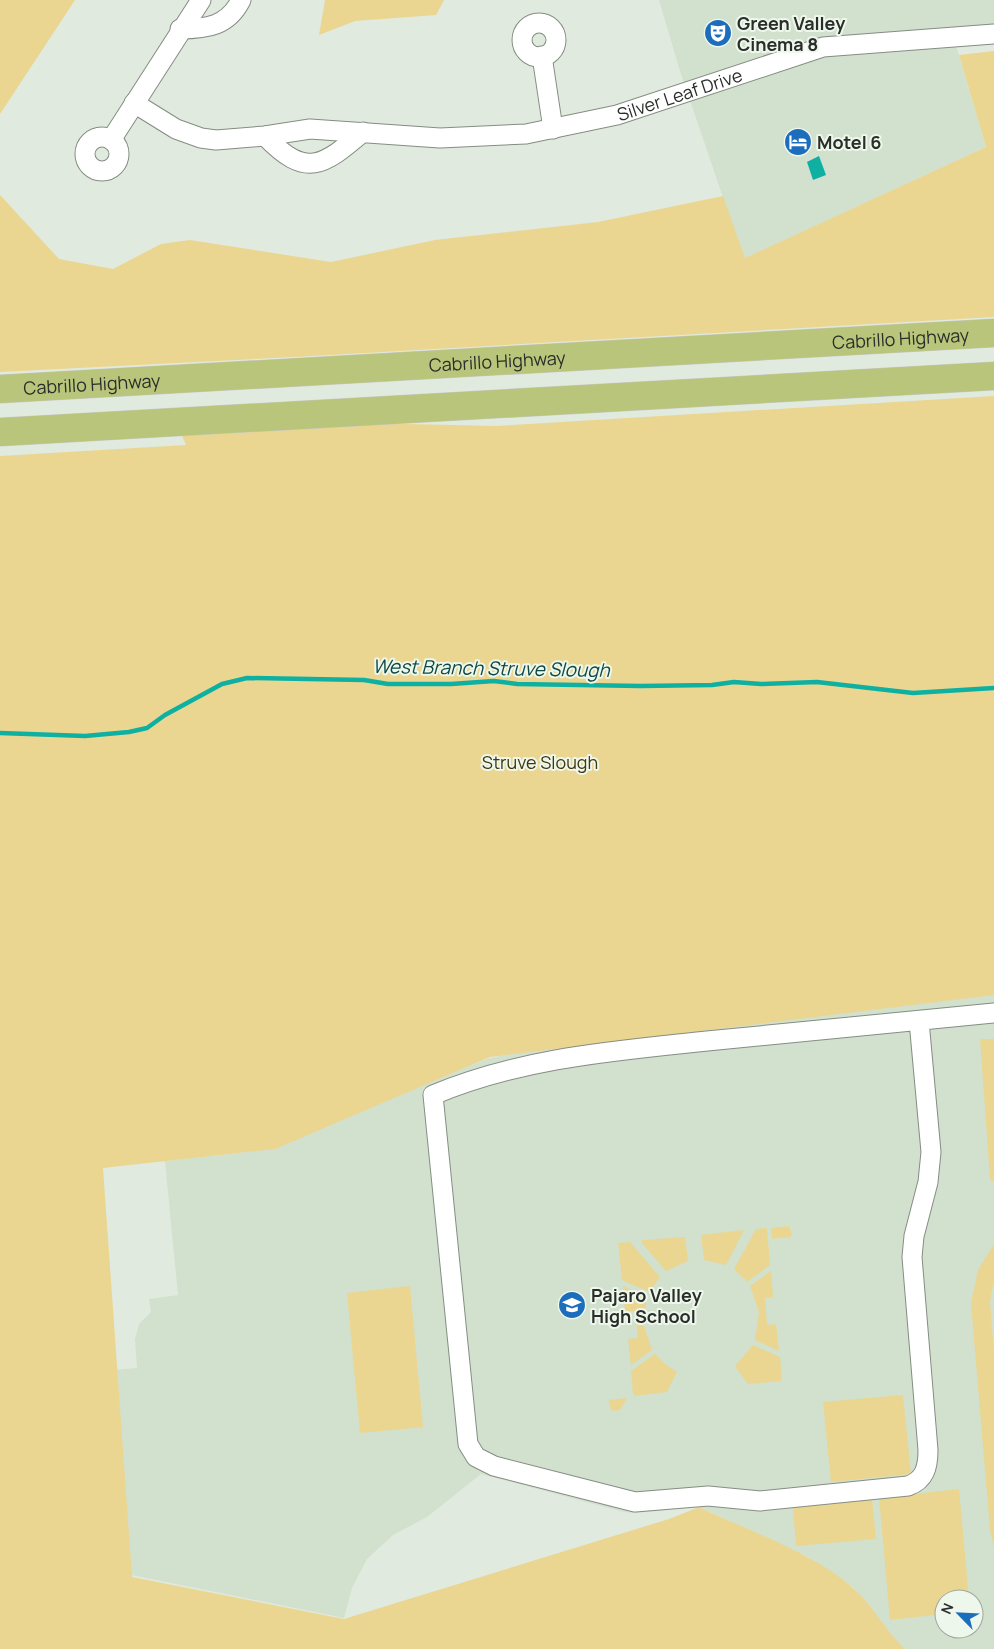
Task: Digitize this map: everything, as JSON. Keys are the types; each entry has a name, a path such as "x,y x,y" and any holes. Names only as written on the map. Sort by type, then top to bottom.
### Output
{"highway":[{"name":"Cabrillo Highway","path":"0,389 994,333"},
{"path":"0,432 994,376"}],"street":[{"path":"112,140 200,0"},
{"path":"180,29 202,29 221,23 236,10 241,0"},
{"name":"Silver Leaf Drive","path":"134,103 170,126 201,138 229,141 310,129 457,138 526,134 616,116 823,47 994,34"},
{"path":"542,56 553,130"},
{"path":"265,136 278,150 292,160 314,163 331,158 363,132"},
{"path":"918,1021 931,1147 928,1182 912,1247 928,1450 928,1464 921,1478 908,1486 760,1501 708,1496 635,1502 494,1466 476,1457 468,1444 433,1095 503,1071 586,1053 994,1013"}],"shaded area":[{"path":"659,0 994,0 994,28 954,39 986,147 744,259 680,71"},
{"name":"Pajaro Valley High School","path":"994,948 994,1649 905,1649 892,1638 854,1588 808,1557 699,1507 636,1513 624,1512 481,1474 427,1517 393,1535 367,1559 352,1588 344,1618 131,1575 113,1370 137,1368 135,1339 139,1324 151,1312 149,1299 178,1295 165,1161 246,1152 487,1059 784,989"}],"green space":[{"path":"0,0 75,0 0,114"},
{"path":"325,0 444,0 436,15 355,21 319,35"},
{"path":"994,51 994,317 0,372 0,195 59,259 113,269 161,244 190,240 331,262 435,240 598,222 723,196 745,258 986,147 959,55"},
{"name":"Struve Slough","path":"994,396 994,995 490,1057 275,1149 103,1168 132,1577 344,1619 669,1519 699,1507 800,1553 837,1575 860,1595 905,1649 0,1649 0,456 186,445 177,424 273,421 496,426"},
{"path":"980,1039 994,1039 994,1182 990,1179"},
{"path":"789,1226 792,1235 790,1237 772,1239 771,1228"},
{"path":"767,1228 770,1265 747,1282 734,1269 756,1229"},
{"path":"744,1230 726,1265 704,1260 701,1235"},
{"path":"685,1237 688,1261 666,1271 642,1243 642,1240"},
{"path":"630,1242 660,1277 649,1292 622,1280 618,1243"},
{"path":"994,1244 994,1280 990,1302 994,1353 994,1548 990,1530 971,1303 978,1270"},
{"path":"771,1271 773,1297 765,1298 767,1325 776,1324 779,1351 755,1340 759,1312 750,1286"},
{"path":"410,1286 423,1427 360,1433 347,1293"},
{"path":"623,1286 647,1297 643,1323 652,1350 631,1365 628,1339 638,1338 635,1311 625,1312"},
{"path":"753,1345 780,1357 782,1379 780,1381 748,1384 735,1366"},
{"path":"655,1354 677,1372 667,1392 635,1396 633,1393 631,1371"},
{"path":"903,1395 911,1474 831,1482 823,1402"},
{"path":"627,1398 620,1410 611,1411 609,1400"},
{"path":"959,1489 968,1589 934,1589 934,1615 890,1620 879,1498"},
{"path":"872,1499 876,1539 796,1546 793,1507"}],"water":[{"path":"819,156 826,175 813,180 807,162"}],"waterway":[{"name":"West Branch Struve Slough","path":"0,733 85,736 129,732 147,728 165,715 222,684 247,678 364,680 388,684 451,684 494,681 517,684 641,686 712,685 734,682 761,684 817,682 913,693 994,688"}],"place":[{"name":"Green Valley Cinema 8","path":"718,33"},
{"name":"Motel 6","path":"798,142"},
{"name":"Pajaro Valley High School","path":"572,1305"}]}
